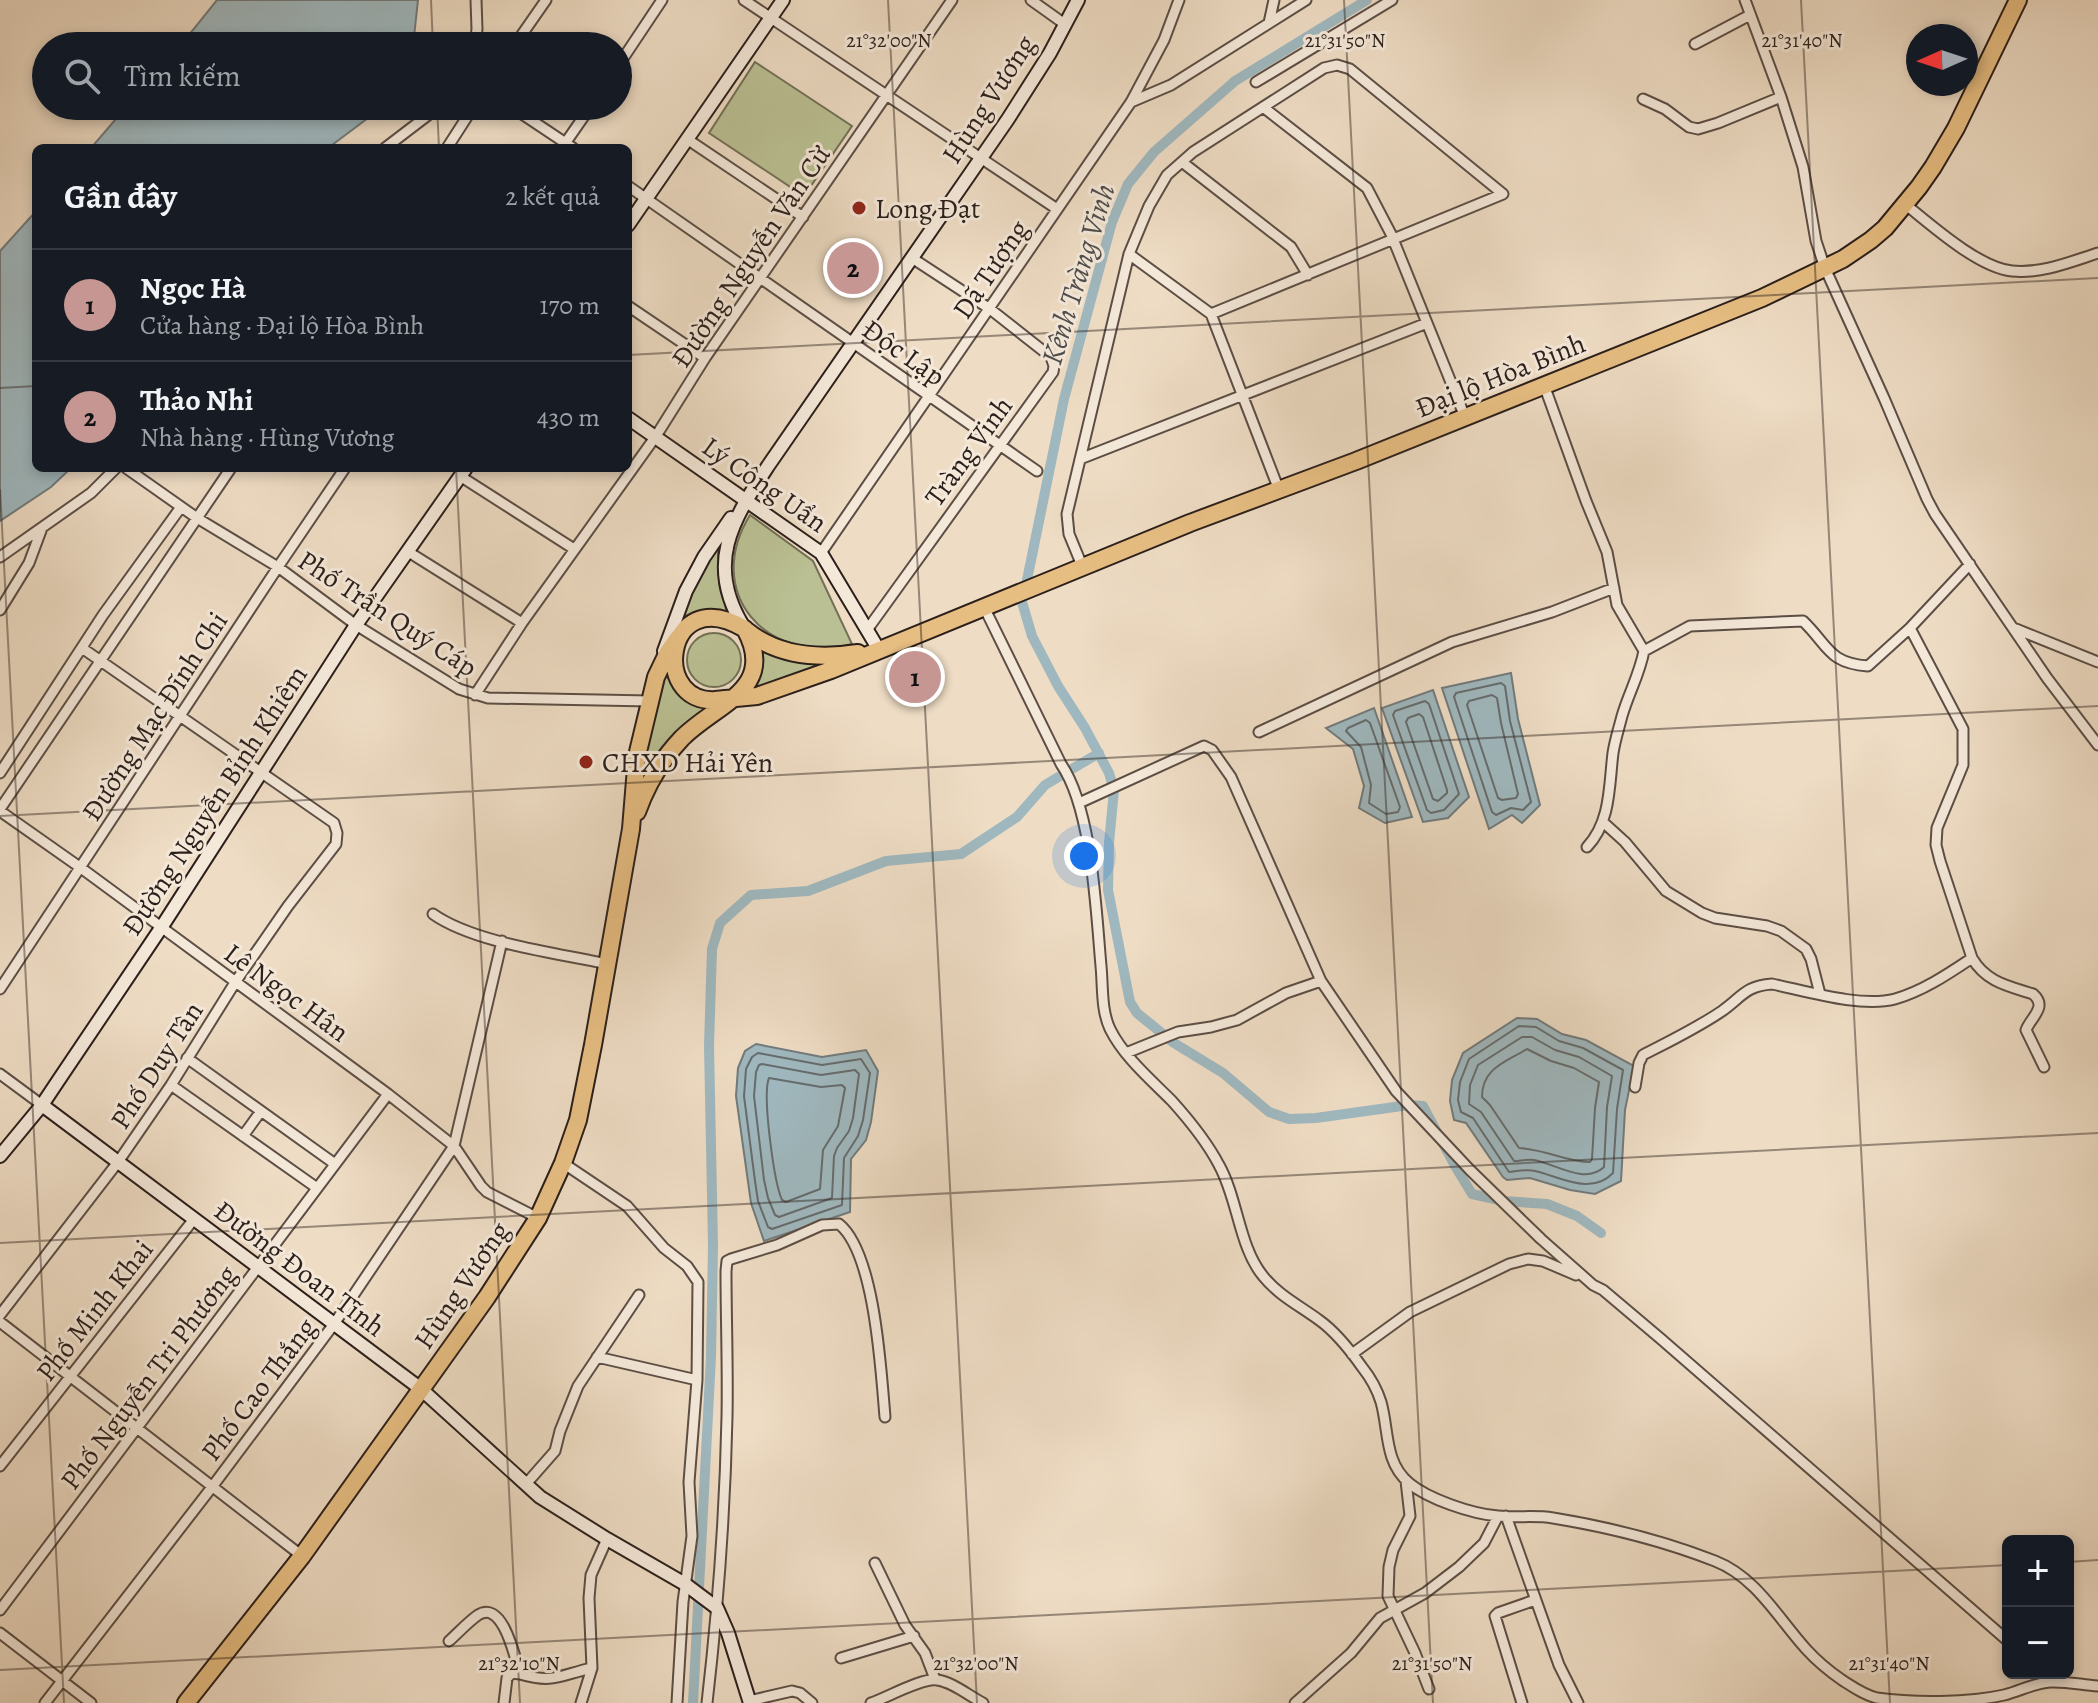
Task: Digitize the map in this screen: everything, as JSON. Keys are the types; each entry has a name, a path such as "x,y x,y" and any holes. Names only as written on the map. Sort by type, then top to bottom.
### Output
{"highway":[{"name":"Đại lộ Hòa Bình","path":"879,650 1762,298 1843,259 1871,240 1905,204 1933,167 1956,128 2018,0"},
{"path":"631,829 635,772 656,677 686,628 709,617 722,618 779,649 802,655 832,656 879,650"},
{"path":"631,829 656,769 693,728 736,697 750,680 756,654 745,629"},
{"path":"675,645 674,668 679,681 689,692 701,698 736,697 831,670 879,650"},
{"path":"693,728 736,697"},
{"name":"Hùng Vương","path":"186,1703 302,1556 514,1257 538,1218 578,1120 631,829"}],"street":[{"path":"476,0 477,32"},
{"path":"524,32 546,0"},
{"path":"632,45 662,0"},
{"path":"744,0 1057,209"},
{"path":"632,219 783,0"},
{"name":"Đường Nguyễn Văn Cừ","path":"632,469 952,0"},
{"name":"Hùng Vương","path":"746,500 1033,80 1078,0"},
{"name":"Dã Tượng","path":"821,553 1104,144 1164,40 1179,0"},
{"path":"1269,23 1274,0"},
{"path":"1131,102 1171,85 1306,0"},
{"path":"1256,82 1392,0"},
{"path":"1745,0 1803,167 1816,241 1825,268 1927,499 2047,678 2098,745"},
{"path":"1038,2 1066,25"},
{"path":"1695,44 1750,15"},
{"path":"1083,568 1069,534 1067,514 1129,254 1149,206 1167,175 1193,152 1324,68 1337,65 1350,69 1503,194 1211,314"},
{"path":"1643,99 1665,109 1689,127 1698,129 1781,97"},
{"path":"1263,107 1367,188 1393,240 1465,417"},
{"path":"390,144 423,120"},
{"path":"450,144 465,120"},
{"path":"530,120 564,144"},
{"path":"568,144 583,120"},
{"path":"687,139 803,217"},
{"path":"1182,162 1291,247 1308,275"},
{"name":"Độc Lập","path":"632,189 1037,471"},
{"path":"1905,204 1981,260 2001,270 2038,270 2098,253"},
{"path":"1129,254 1211,314 1279,490"},
{"name":"Tràng Vinh","path":"867,630 1053,372 1054,366 1051,357 990,309 912,258"},
{"path":"632,309 705,358"},
{"path":"1080,459 1427,323"},
{"path":"1544,385 1607,552 1617,605 1644,651 1640,673 1628,697 1614,748 1603,822 1596,838 1587,847"},
{"name":"Lý Công Uẩn","path":"632,421 821,553 879,650"},
{"path":"0,557 91,493 112,472"},
{"name":"Phố Trần Quý Cáp","path":"132,472 197,518 278,567 356,625 459,689 488,698 650,701"},
{"path":"0,810 228,472"},
{"name":"Đường Mạc Đĩnh Chi","path":"0,989 342,472"},
{"path":"463,472 574,549"},
{"name":"Đường Nguyễn Bỉnh Khiêm","path":"0,1156 42,1105 161,928 356,625 463,472"},
{"name":"Đường Nguyễn Văn Cừ","path":"475,695 522,623 630,472"},
{"path":"656,677 680,604 716,538 746,500"},
{"path":"745,629 730,599 725,565 731,531 746,500"},
{"path":"0,773 82,648 181,507"},
{"path":"0,610 29,563 43,527"},
{"path":"407,551 522,623"},
{"path":"1644,651 1690,626 1803,621 1840,660 1868,666 1910,628 1970,564"},
{"path":"1259,732 1452,642 1552,612 1614,588"},
{"path":"675,645 680,604"},
{"path":"984,607 1069,775 1079,803 1093,890 1107,1020 1117,1041 1188,1119 1209,1147 1226,1178 1248,1251 1262,1276 1331,1330 1369,1376 1380,1398 1390,1452 1406,1481 1461,1507 1502,1516 1549,1517 1597,1527 1664,1543 1730,1568 1763,1596 1818,1661 1856,1689 1876,1698 1967,1700 2002,1695 2037,1683 2098,1686"},
{"path":"1910,628 1963,729 1963,765 1937,828 1936,845 1972,958 1978,968 1995,982 2037,998 2039,1009 2026,1030 2044,1067"},
{"path":"2014,628 2098,662"},
{"path":"82,648 261,772"},
{"path":"1079,803 1204,746 1212,750 1231,777 1321,981 1396,1091 1475,1174 1593,1285"},
{"name":"Phố Duy Tân","path":"0,1315 118,1162 236,981 336,844 334,823 261,772"},
{"name":"Lê Ngọc Hân","path":"0,810 388,1094 454,1146 487,1192 538,1218"},
{"path":"1603,822 1625,842 1666,891 1715,918 1781,931 1806,949 1820,994"},
{"path":"433,914 464,930 502,941 607,964"},
{"name":"Phố Cao Thắng","path":"45,1703 334,1324 454,1146 502,941"},
{"path":"1635,1087 1643,1055 1724,1010 1749,989 1759,985 1772,984 1857,1001 1882,1001 1895,999 1930,984 1972,958"},
{"path":"1126,1053 1178,1032 1237,1020 1286,993 1321,981"},
{"path":"187,1058 335,1164"},
{"path":"0,1074 42,1105"},
{"path":"171,1085 317,1188"},
{"name":"Phố Nguyễn Tri Phương","path":"0,1610 388,1094"},
{"name":"Đường Đoan Tĩnh","path":"42,1105 421,1389 540,1497 688,1586 714,1605"},
{"path":"243,1136 261,1111"},
{"path":"563,1163 627,1206 664,1248 687,1266 698,1282 697,1380 689,1482 692,1536 677,1703"},
{"name":"Phố Minh Khai","path":"0,1466 194,1219"},
{"path":"707,1703 727,1425 727,1261 777,1245 822,1225 839,1224 845,1229 856,1249 869,1288 885,1417"},
{"path":"1352,1354 1410,1312 1509,1264 1528,1259 1565,1269 1603,1290 2002,1636"},
{"path":"526,1484 555,1451 572,1397 639,1295"},
{"path":"0,1322 302,1556"},
{"path":"597,1357 697,1380"},
{"path":"1406,1481 1410,1516 1393,1550 1388,1596 1429,1689"},
{"path":"1502,1516 1559,1665 1578,1703"},
{"path":"1295,1703 1351,1653 1380,1618 1425,1593 1459,1567 1484,1543 1502,1516"},
{"path":"581,1703 592,1668 589,1632 591,1575 607,1539"},
{"path":"875,1563 900,1616 925,1653 935,1679"},
{"path":"1522,1703 1495,1616 1535,1600"},
{"path":"714,1605 728,1633 750,1702 792,1691 800,1693 812,1703"},
{"path":"449,1641 478,1615 489,1612 497,1616 503,1625 520,1674"},
{"path":"0,1633 91,1703"},
{"path":"841,1658 914,1636"},
{"path":"504,1703 507,1678 512,1673 547,1680 592,1668"},
{"path":"871,1703 935,1679 983,1703"},
{"path":"2054,1679 2058,1682"}],"green space":[{"path":"755,62 852,126 804,196 709,133"},
{"path":"750,515 813,561 852,644 821,648 793,644 770,633 751,617 739,596 734,571 737,544"},
{"path":"718,548 720,588 727,614 700,616 682,623 691,593"},
{"path":"714,633 733,641 741,660 733,679 714,687 695,679 687,660 695,641"},
{"path":"761,649 831,662 752,691 758,678"},
{"path":"663,672 675,687 706,708 662,748 644,778 641,778 658,689"}],"water":[{"path":"217,0 418,0 415,32 191,32"},
{"path":"115,120 365,120 333,144 94,144"},
{"path":"32,215 32,472 67,472 51,487 0,521 0,251"},
{"path":"1511,673 1518,719 1540,805 1522,823 1512,815 1489,829 1442,688"},
{"path":"1433,690 1469,797 1448,818 1423,822 1382,708"},
{"path":"1374,708 1412,817 1385,823 1359,808 1364,786 1353,749 1326,728"},
{"path":"1517,1018 1537,1019 1562,1034 1586,1040 1634,1066 1625,1110 1621,1181 1595,1194 1530,1178 1507,1180 1466,1123 1454,1120 1450,1101 1452,1080 1463,1053"},
{"path":"756,1044 822,1057 866,1050 878,1071 866,1140 851,1159 850,1212 764,1241 751,1203 736,1096 738,1068 745,1051"}],"waterway":[{"name":"Kênh Tràng Vinh","path":"1027,580 1064,399 1112,222 1128,184 1154,152 1235,81 1367,0"},
{"name":"Kênh Tràng Vinh","path":"1022,602 1032,636 1109,773 1114,790 1108,890 1130,1002 1137,1013 1174,1043 1223,1073 1269,1112 1289,1119 1423,1106 1472,1194 1504,1201 1547,1204 1577,1216 1601,1233"},
{"path":"693,1703 711,1357 713,1245 709,1046 712,949 720,923 751,895 808,891 886,861 961,854 1017,817 1045,785 1099,753"}],"place":[{"name":"Long Đạt","path":"859,208"},
{"name":"Thảo Nhi","path":"853,268"},
{"name":"Ngọc Hà","path":"915,677"},
{"name":"CHXD Hải Yên","path":"586,762"}]}
